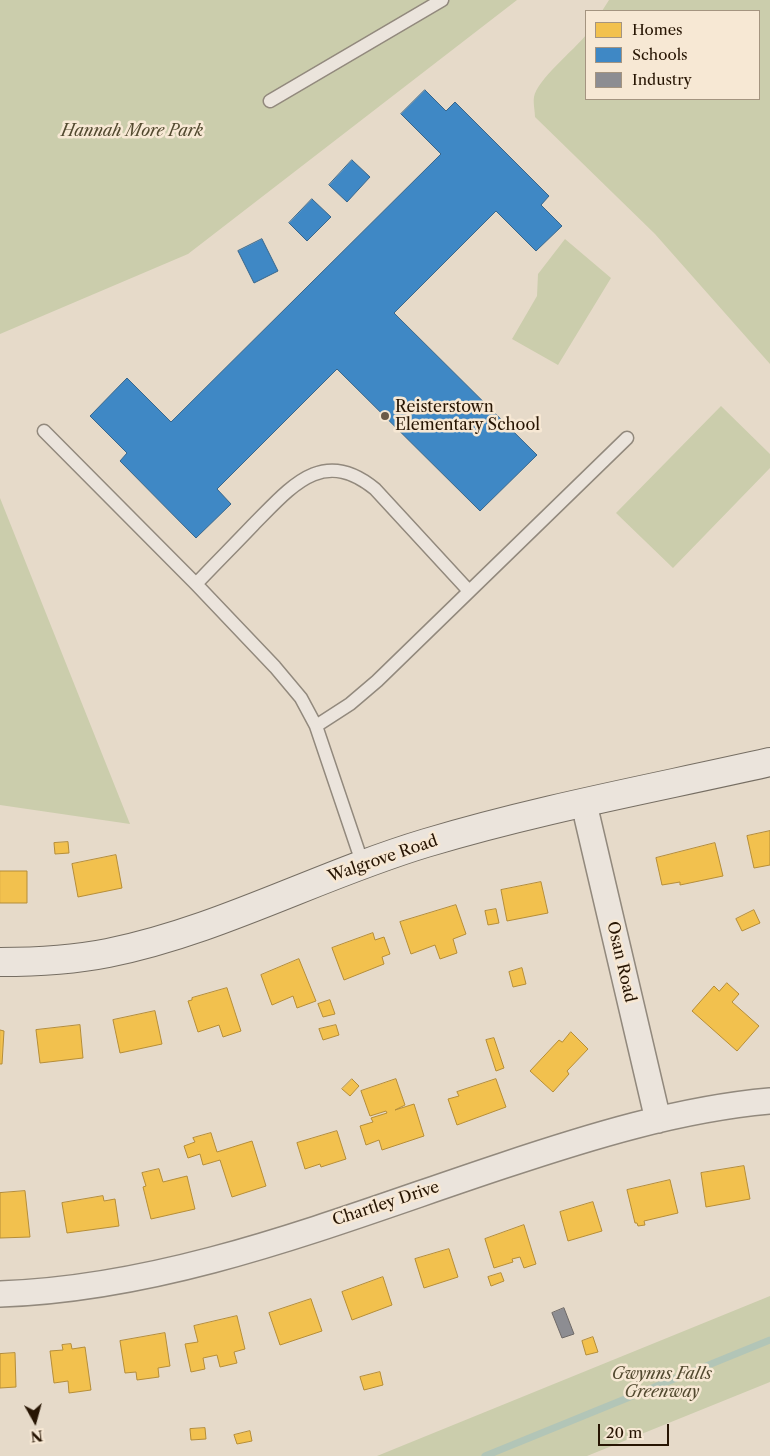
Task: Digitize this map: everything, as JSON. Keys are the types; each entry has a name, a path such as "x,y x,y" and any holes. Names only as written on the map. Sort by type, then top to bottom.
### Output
{"street":[{"name":"Walgrove Road","path":"0,962 40,962 107,953 170,937 434,840 770,762"},
{"name":"Osan Road","path":"584,804 658,1120"},
{"name":"Chartley Drive","path":"0,1294 79,1286 152,1274 240,1253 576,1141 706,1110 770,1101"}],"lane":[{"path":"270,101 442,0"},
{"path":"44,431 196,584 301,698 316,726 363,865"},
{"path":"316,726 350,704 627,438"},
{"path":"196,584 292,485 316,473 331,471 347,472 361,478 375,489 469,590"}],"green space":[{"name":"Hannah More Park","path":"0,0 517,0 188,254 0,334"},
{"path":"609,0 770,0 770,364 655,234 535,117 534,102 534,97 542,82 585,36 585,100 760,100 760,10 603,10"},
{"path":"565,239 611,278 558,365 512,339 537,296 538,274"},
{"path":"721,406 770,454 770,468 673,568 616,513"},
{"path":"0,498 130,824 0,805"},
{"name":"Gwynns Falls Greenway","path":"770,1296 770,1382 587,1456 377,1456"}],"building: Homes":[{"path":"770,831 770,865 754,868 747,836"},
{"path":"68,842 69,853 55,854 54,843"},
{"path":"715,843 723,876 680,885 680,882 662,885 656,858"},
{"path":"116,855 122,888 78,897 72,864"},
{"path":"0,871 27,871 27,903 0,903"},
{"path":"541,882 548,913 507,921 501,890"},
{"path":"456,905 466,934 453,939 457,953 440,959 435,945 411,954 400,922"},
{"path":"496,909 499,923 488,925 485,911"},
{"path":"754,910 760,923 742,931 736,919"},
{"path":"373,933 375,940 384,937 390,954 382,957 384,964 344,980 332,948"},
{"path":"299,959 316,1001 297,1008 293,996 272,1005 261,975"},
{"path":"522,968 526,984 513,987 509,972"},
{"path":"727,983 739,994 732,1002 759,1026 737,1051 692,1011 714,986 719,991"},
{"path":"227,988 241,1031 223,1037 219,1025 198,1032 188,1001 192,1000 192,998"},
{"path":"330,1000 335,1014 323,1017 318,1004"},
{"path":"155,1011 162,1044 120,1053 113,1020"},
{"path":"80,1025 83,1058 40,1063 36,1030"},
{"path":"336,1025 339,1035 323,1040 319,1029"},
{"path":"0,1030 4,1031 2,1064 0,1064"},
{"path":"571,1032 588,1049 567,1071 569,1074 553,1092 530,1071 559,1040 562,1042"},
{"path":"494,1038 504,1068 496,1071 486,1040"},
{"path":"352,1079 359,1086 350,1096 342,1089"},
{"path":"396,1079 405,1105 395,1110 414,1104 424,1136 382,1150 379,1140 366,1145 360,1126 373,1122 371,1118 387,1113 386,1111 370,1116 361,1091"},
{"path":"496,1079 506,1107 457,1125 448,1099 459,1096 457,1092"},
{"path":"337,1131 346,1159 321,1167 320,1164 305,1169 297,1143"},
{"path":"211,1133 217,1152 252,1141 266,1186 232,1197 220,1160 203,1165 200,1154 188,1158 184,1146 195,1142 193,1138"},
{"path":"744,1166 750,1199 706,1207 701,1173"},
{"path":"159,1169 163,1182 187,1176 195,1209 151,1219 143,1187 146,1186 142,1173"},
{"path":"670,1180 678,1213 644,1221 645,1225 638,1226 635,1223 627,1190"},
{"path":"25,1191 30,1237 0,1238 0,1193"},
{"path":"103,1196 104,1201 115,1199 119,1226 67,1233 62,1203"},
{"path":"593,1202 602,1231 568,1241 560,1212"},
{"path":"524,1225 536,1264 524,1268 520,1257 512,1259 513,1262 494,1268 485,1239"},
{"path":"449,1249 458,1277 424,1288 415,1259"},
{"path":"501,1273 504,1281 491,1286 488,1277"},
{"path":"383,1277 392,1305 352,1320 342,1292"},
{"path":"311,1299 322,1331 280,1345 269,1313"},
{"path":"237,1316 245,1349 234,1352 237,1363 220,1367 217,1355 203,1358 205,1369 191,1372 185,1344 198,1342 194,1326"},
{"path":"165,1333 170,1366 158,1368 159,1377 137,1380 136,1372 125,1373 120,1341"},
{"path":"593,1337 598,1352 586,1355 582,1341"},
{"path":"71,1344 72,1349 85,1347 91,1390 69,1393 68,1381 54,1383 50,1351 63,1350 62,1345"},
{"path":"15,1353 16,1387 0,1388 0,1354"},
{"path":"380,1372 383,1385 364,1390 360,1377"},
{"path":"205,1428 206,1439 191,1440 190,1429"},
{"path":"250,1431 252,1441 237,1444 234,1435"}],"building: Schools":[{"path":"425,90 446,111 455,102 549,196 541,205 562,226 536,251 496,211 394,313 537,455 480,511 337,369 217,489 231,504 196,538 120,461 127,453 90,416 127,378 171,422 441,154 401,114"},
{"path":"352,160 370,177 347,202 329,185"},
{"path":"312,199 331,217 307,241 289,223"},
{"path":"262,239 278,271 254,283 238,251"}],"building: Industry":[{"path":"564,1308 574,1334 562,1338 552,1313"}],"waterway":[{"path":"485,1456 770,1340"}],"place":[{"name":"Reisterstown Elementary School","path":"385,416"}]}
